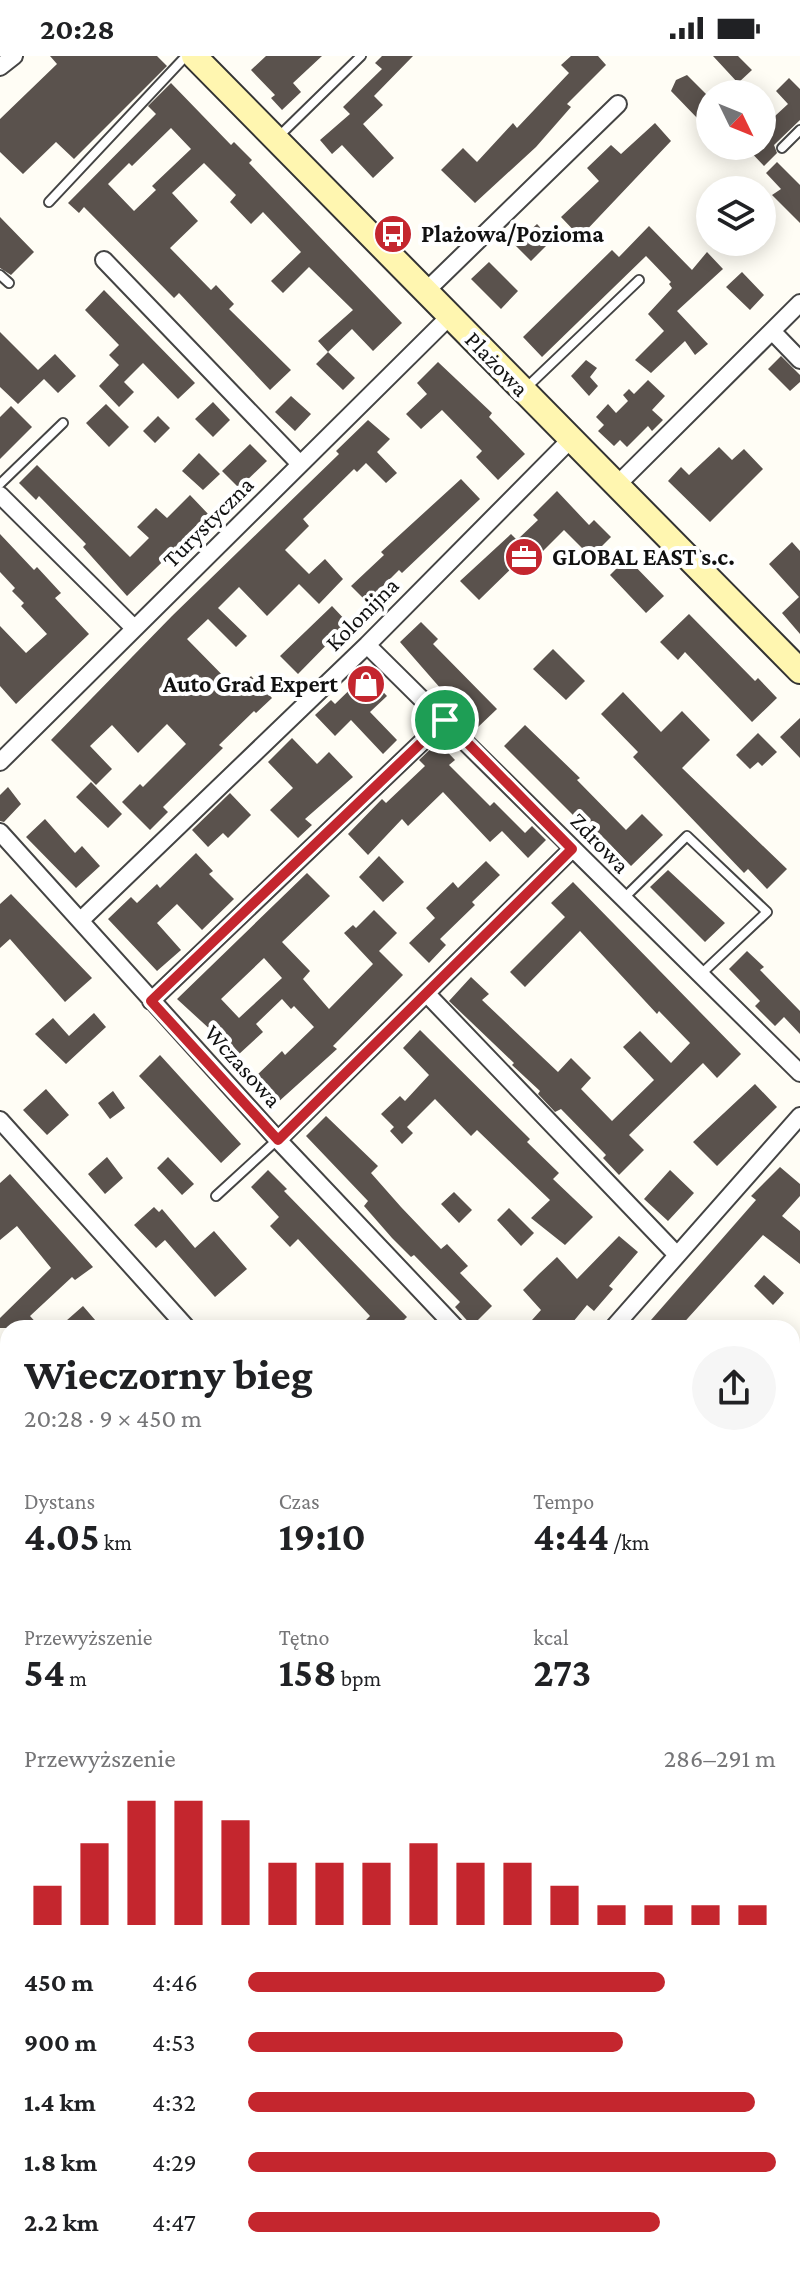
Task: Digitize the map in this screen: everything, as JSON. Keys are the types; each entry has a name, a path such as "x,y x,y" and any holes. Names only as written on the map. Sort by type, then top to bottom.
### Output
{"street":[{"path":"0,67 14,56"},
{"name":"Plażowa","path":"194,56 800,671"},
{"path":"425,292 618,104"},
{"path":"104,260 300,464"},
{"path":"617,485 800,303"},
{"name":"Turystyczna","path":"0,762 450,316"},
{"path":"772,331 800,360"},
{"name":"Kolonijna","path":"81,920 367,645 571,439"},
{"path":"0,495 134,628"},
{"name":"Zdrowa","path":"367,645 800,1073"},
{"path":"151,1001 445,720"},
{"name":"Wczasowa","path":"0,832 278,1140 448,1320"},
{"path":"278,1140 572,849"},
{"path":"427,994 677,1255"},
{"path":"620,1320 800,1116"},
{"path":"0,1120 180,1320"}],"lane":[{"path":"49,202 186,56"},
{"path":"276,139 361,56"},
{"path":"782,148 800,130"},
{"path":"0,275 9,283"},
{"path":"523,391 639,280"},
{"path":"0,484 63,423"},
{"path":"622,900 687,836 767,912 700,976"},
{"path":"216,1196 278,1140"}],"building":[{"path":"50,56 157,56 167,66 74,159 56,142 23,174 0,152 0,119 57,64"},
{"path":"266,56 322,56 293,83 301,92 282,110 271,98 275,95 251,70"},
{"path":"382,56 413,56 374,96 383,105 363,124 394,158 373,178 342,145 332,154 320,140 350,114 343,107 382,69 375,63"},
{"path":"571,56 598,56 606,65 567,104 571,107 536,147 475,203 441,170 463,148 477,162 513,123 517,128 569,73 561,65"},
{"path":"713,56 738,56 752,70 741,80 735,80"},
{"path":"687,75 696,84 696,117 671,91 676,80"},
{"path":"789,78 800,89 800,120 776,143 776,115 788,104 776,91"},
{"path":"171,83 231,145 234,142 252,160 249,163 402,323 373,351 352,329 328,352 318,341 353,310 309,267 283,293 271,281 301,252 263,212 251,224 230,202 236,195 204,163 172,193 198,221 170,248 211,290 216,285 234,304 229,309 291,370 270,390 179,293 174,298 84,207 79,213 68,203 156,114 148,106","holes":["171,128 191,149 152,186 156,190 134,211 108,184 129,163 132,166"]},
{"path":"655,123 671,141 580,237 561,217 599,181 587,168 611,145 621,154"},
{"path":"777,162 800,185 800,223 776,199 776,192 781,189 776,184 776,176 766,173"},
{"path":"0,217 34,252 11,275 0,268"},
{"path":"537,224 552,240 531,261 515,245"},
{"path":"649,226 692,270 704,256 711,256 723,269 677,311 708,344 695,355 685,341 651,373 635,360 664,331 648,314 672,288 671,282 646,256 542,357 523,337 612,250 619,257"},
{"path":"489,262 518,291 501,309 471,279"},
{"path":"742,272 764,295 750,310 726,287"},
{"path":"104,290 195,383 178,399 143,363 124,382 134,392 119,407 99,386 119,365 109,355 119,345 85,310"},
{"path":"0,332 38,370 55,354 76,376 58,393 44,379 18,404 0,387"},
{"path":"328,352 355,378 343,390 316,364"},
{"path":"781,356 800,375 800,382 790,391 768,369"},
{"path":"586,360 597,368 590,377 598,386 589,396 571,376"},
{"path":"438,362 492,413 489,417 525,454 498,480 476,457 482,451 442,410 421,429 406,414 427,394 417,383"},
{"path":"648,380 665,396 652,410 663,420 652,431 648,426 627,447 620,440 614,446 598,431 604,425 596,417 608,404 616,413 628,401 623,395 629,389 634,394"},
{"path":"291,396 311,414 295,431 275,412"},
{"path":"213,402 230,420 213,437 195,419"},
{"path":"106,404 129,427 109,447 86,423"},
{"path":"11,406 32,427 0,459 0,417"},
{"path":"158,416 170,428 155,443 143,431"},
{"path":"368,420 390,439 377,452 397,473 386,483 366,463 357,472 354,469 303,519 309,526 285,550 309,574 325,559 343,579 319,604 299,584 267,616 239,587 218,608 247,636 236,647 208,619 187,639 237,690 251,676 272,698 219,745 223,748 163,807 168,812 150,830 122,802 140,784 143,787 186,744 167,724 138,753 112,725 90,746 112,769 96,785 51,740 172,616 339,454 336,451"},
{"path":"250,444 267,461 239,488 222,471"},
{"path":"719,447 732,460 744,449 763,469 710,522 668,481 681,467 689,475"},
{"path":"199,453 220,474 203,490 182,471"},
{"path":"37,465 130,557 149,538 137,527 156,508 167,518 190,495 210,516 127,596 83,547 86,544 39,496 36,500 19,483"},
{"path":"461,479 480,499 367,602 351,586 384,555 381,552"},
{"path":"557,491 589,525 594,520 611,537 591,557 564,530 524,570 517,563 479,600 460,581 511,534 517,540 538,520 533,515"},
{"path":"0,534 61,593 55,598 89,634 16,704 0,686 0,626 26,653 47,634 21,606 24,603 12,591 15,588 0,572"},
{"path":"792,542 800,551 800,634 782,613 799,597 769,564"},
{"path":"627,558 664,596 646,613 610,575"},
{"path":"332,606 348,623 298,674 280,656"},
{"path":"689,614 755,681 758,678 777,698 752,722 685,652 678,660 660,642"},
{"path":"421,622 438,639 433,644 497,709 476,729 400,642"},
{"path":"553,649 585,681 566,700 533,669"},
{"path":"366,674 387,696 370,712 397,740 383,754 351,720 335,736 315,715 331,700 335,704"},
{"path":"623,692 661,732 682,711 710,740 682,768 787,869 767,889 748,869 744,873 633,757 638,752 601,714"},
{"path":"800,718 800,758 780,737"},
{"path":"525,725 580,778 577,780 626,830 642,814 663,835 631,866 599,833 595,837 504,746"},
{"path":"758,733 777,752 762,766 758,762 750,769 736,755"},
{"path":"292,738 317,764 329,752 353,777 305,819 312,825 298,838 270,810 293,788 268,762"},
{"path":"438,742 455,760 449,765 490,806 494,802 525,833 532,826 546,840 528,858 502,831 490,842 443,792 408,826 402,819 368,855 348,834 382,799 386,803 425,766 419,760"},
{"path":"91,782 122,814 108,828 76,797"},
{"path":"8,787 21,804 4,822 0,821 0,795"},
{"path":"230,793 251,815 228,838 223,833 208,847 192,830"},
{"path":"45,819 75,853 82,846 100,866 76,888 26,837"},
{"path":"196,853 213,871 209,874 234,899 202,930 177,904 157,923 181,950 157,971 108,919 131,897 137,903 157,884 160,888"},
{"path":"379,856 404,882 383,902 359,877"},
{"path":"486,861 500,875 440,939 446,945 429,963 409,943 435,918 426,908 453,882 458,888"},
{"path":"668,870 725,923 705,942 650,887"},
{"path":"307,873 330,896 282,942 310,971 303,979 329,1009 373,964 344,933 353,925 356,928 374,910 397,933 379,951 403,975 333,1046 337,1049 276,1104 253,1079 282,1051 285,1055 314,1027 294,1006 291,1009 282,999 256,1024 263,1032 238,1055 177,999","holes":["264,958 282,978 239,1018 221,999"]},
{"path":"573,882 741,1054 717,1078 703,1063 629,1135 644,1150 619,1175 603,1158 606,1155 561,1109 555,1112 538,1094 540,1091 512,1065 514,1063 449,1001 471,977 489,994 482,1000 558,1072 571,1058 591,1078 581,1089 612,1121 654,1080 623,1047 640,1031 671,1063 690,1043 659,1011 657,1014 580,931 525,987 510,972 565,917 551,903"},
{"path":"11,894 92,978 65,1002 10,939 0,948 0,904"},
{"path":"747,951 764,967 760,970 800,1011 800,1034 784,1017 775,1026 755,1006 760,1001 729,969"},
{"path":"94,1013 106,1027 66,1064 35,1034 53,1018 69,1036"},
{"path":"420,1030 530,1139 527,1142 559,1173 553,1179 593,1217 565,1245 531,1218 550,1200 477,1130 471,1136 435,1099 407,1127 413,1133 402,1144 390,1131 394,1127 381,1114 400,1096 405,1101 429,1075 403,1048"},
{"path":"160,1055 241,1144 221,1163 139,1076"},
{"path":"755,1084 777,1107 717,1166 693,1142"},
{"path":"46,1089 69,1115 47,1135 23,1110"},
{"path":"113,1091 125,1108 110,1119 98,1103"},
{"path":"326,1116 378,1166 371,1173 401,1207 441,1249 447,1244 468,1266 460,1273 492,1306 478,1320 467,1320 455,1307 460,1302 414,1255 411,1257 392,1238 364,1206 368,1201 306,1136"},
{"path":"107,1157 123,1178 105,1194 88,1174"},
{"path":"168,1157 194,1184 182,1195 157,1168"},
{"path":"780,1167 800,1184 800,1196 782,1216 800,1231 800,1264 763,1235 686,1320 651,1320 756,1200 751,1196"},
{"path":"268,1170 287,1189 284,1191 407,1317 404,1320 366,1320 370,1316 298,1239 290,1247 270,1226 279,1217 251,1187"},
{"path":"670,1170 694,1193 668,1221 644,1199"},
{"path":"10,1174 93,1267 75,1280 72,1277 30,1316 34,1320 0,1320 51,1268 17,1226 0,1240 0,1183"},
{"path":"454,1192 472,1210 459,1223 441,1204"},
{"path":"154,1207 159,1212 162,1209 195,1248 214,1231 247,1269 215,1297 165,1240 156,1248 134,1225"},
{"path":"509,1208 534,1233 521,1246 497,1220"},
{"path":"619,1236 638,1252 609,1286 613,1289 594,1311 587,1305 575,1320 532,1320 541,1310 523,1290 557,1257 577,1279"},
{"path":"764,1275 784,1293 773,1305 754,1286"},
{"path":"83,1306 95,1320 67,1320"}],"place":[{"name":"Plażowa/Pozioma","path":"393,234"},
{"name":"GLOBAL EAST s.c.","path":"524,557"},
{"name":"Auto Grad Expert","path":"366,684"}],"route":[{"path":"445,720 572,849 278,1140 151,1001 445,720"}]}
